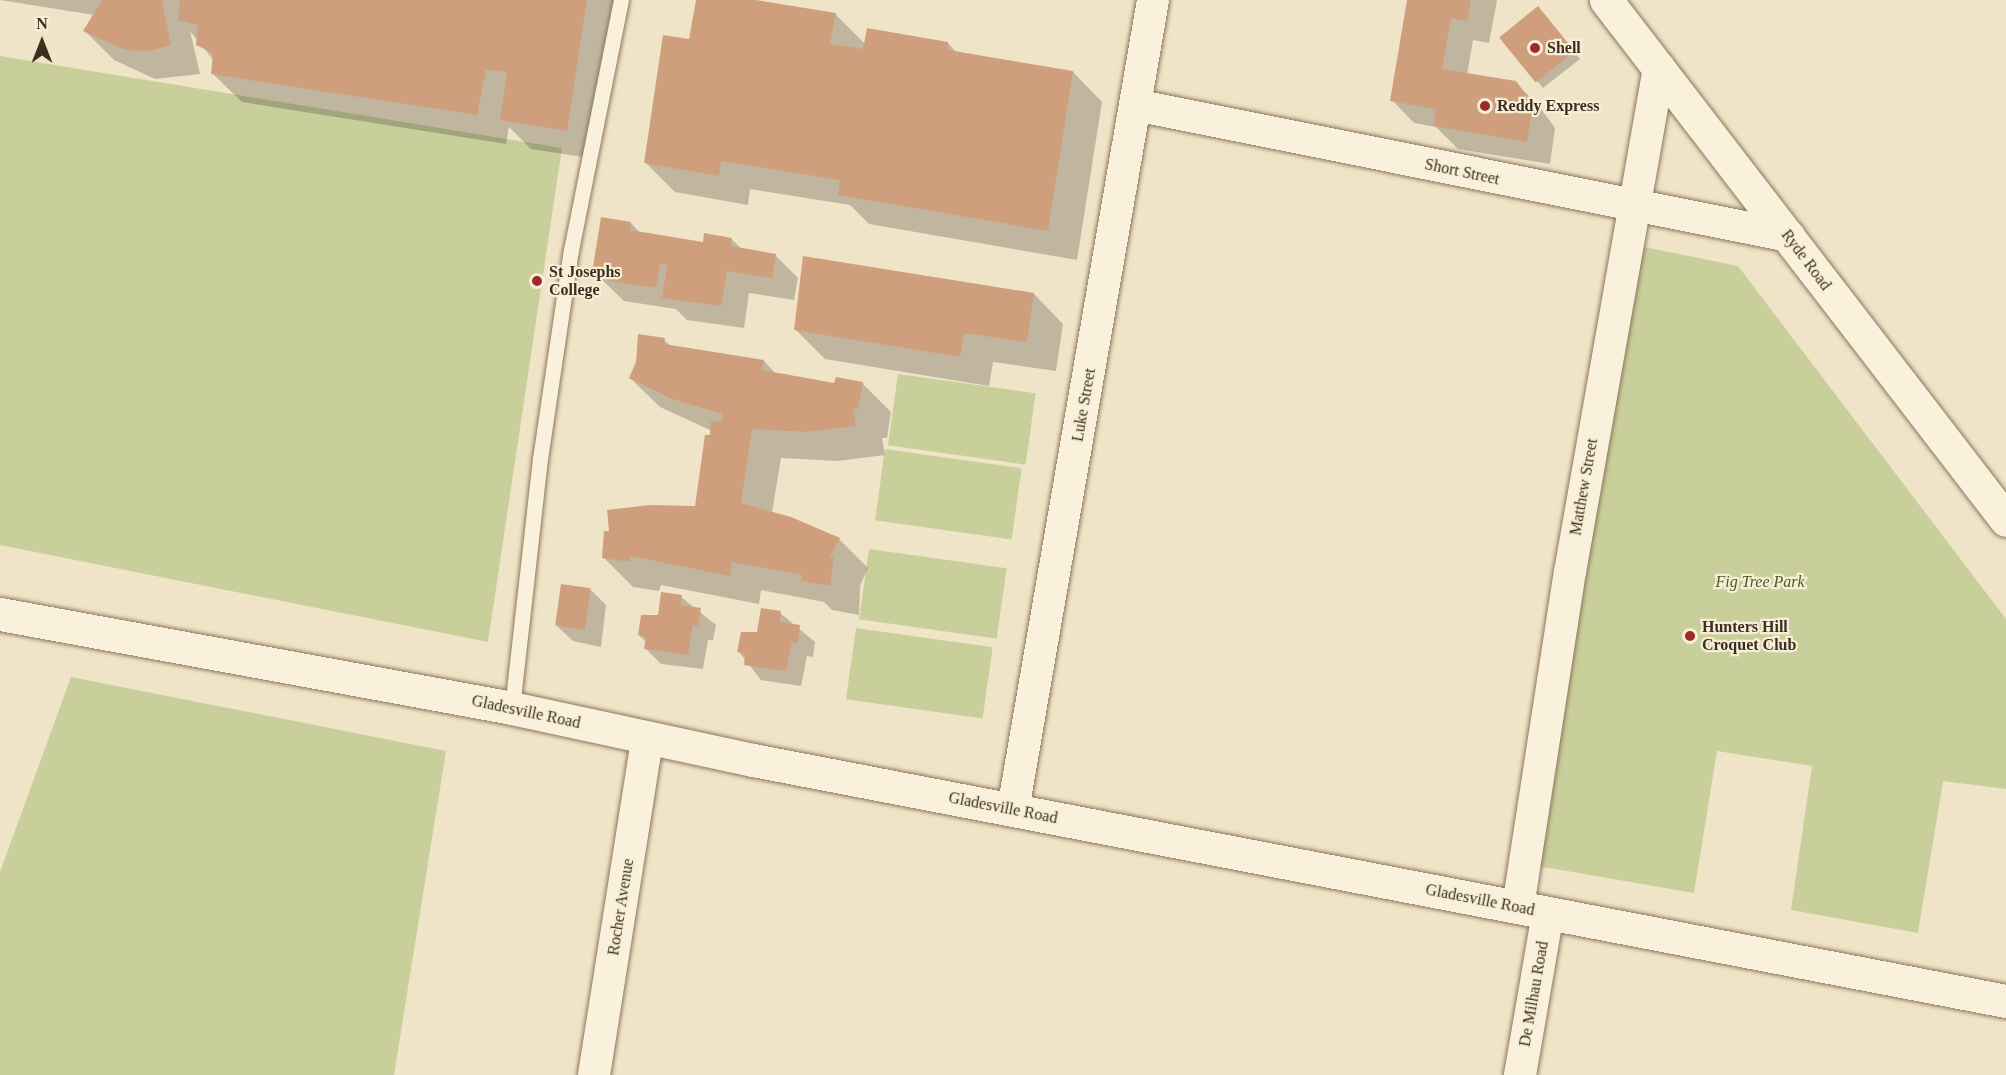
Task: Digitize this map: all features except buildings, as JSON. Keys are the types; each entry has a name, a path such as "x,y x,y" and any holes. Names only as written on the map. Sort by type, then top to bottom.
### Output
{"street":[{"name":"Luke Street","path":"1013,810 1153,0"},
{"name":"Ryde Road","path":"1606,0 2006,520"},
{"name":"Matthew Street","path":"1533,910 1632,207 1659,68"},
{"name":"Short Street","path":"1136,105 1789,237"},
{"name":"Gladesville Road","path":"0,614 512,708 647,739 2006,1001"},
{"name":"Rocher Avenue","path":"594,1075 647,739"},
{"name":"De Milhau Road","path":"1520,1075 1533,910"}],"lane":[{"path":"512,708 540,459 571,250 621,0"}],"green space":[{"path":"0,56 562,148 488,642 0,545"},
{"name":"Fig Tree Park","path":"1639,246 1738,266 2006,619 2006,789 1943,781 1918,933 1791,910 1812,766 1717,751 1694,893 1538,866"},
{"path":"898,374 1036,393 1026,465 888,445"},
{"path":"885,449 1022,468 1012,540 875,520"},
{"path":"869,549 1007,568 997,639 859,619"},
{"path":"856,628 993,647 983,719 846,699"},
{"path":"71,677 446,751 394,1075 0,1075 0,872"}],"place":[{"name":"Shell","path":"1535,48"},
{"name":"Reddy Express","path":"1485,106"},
{"name":"St Josephs College","path":"537,281"},
{"name":"Hunters Hill Croquet Club","path":"1690,636"}]}
